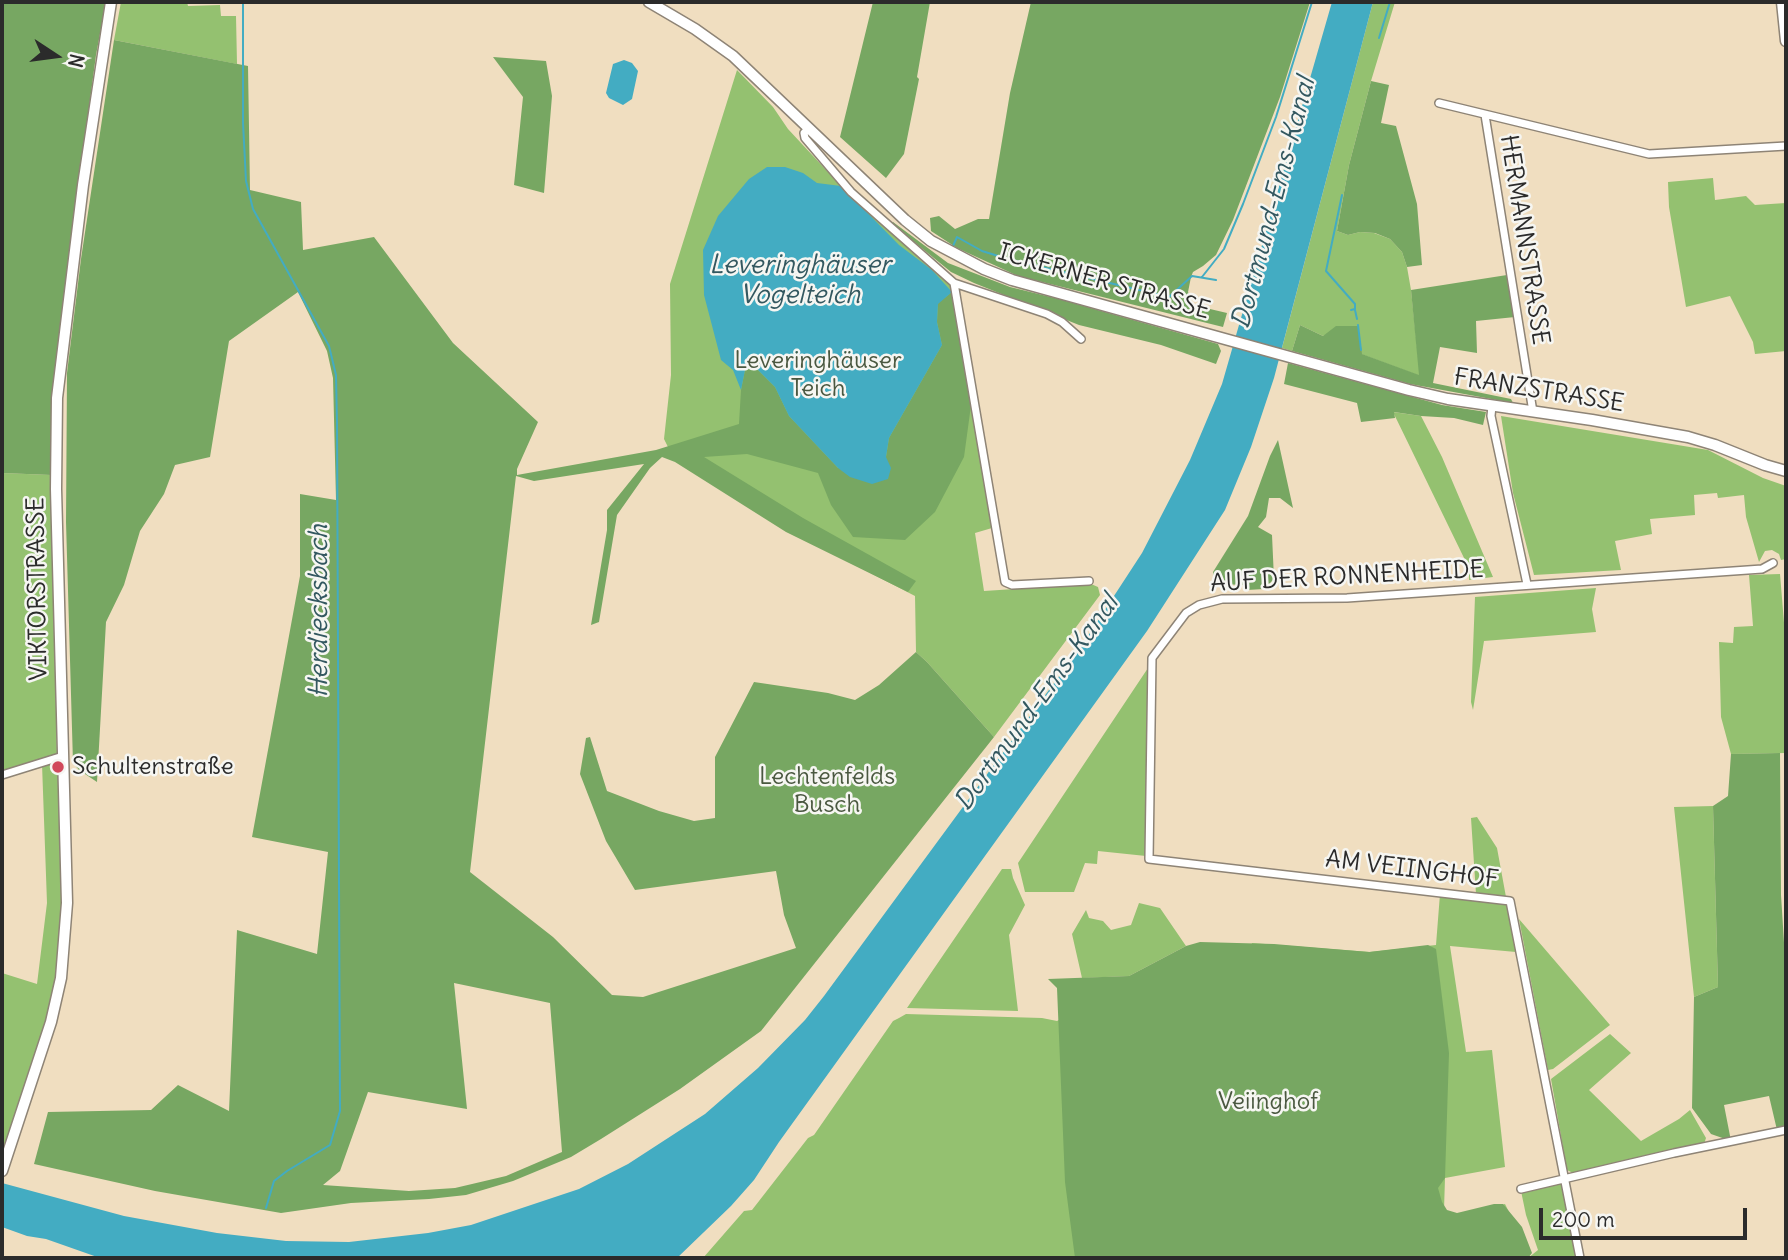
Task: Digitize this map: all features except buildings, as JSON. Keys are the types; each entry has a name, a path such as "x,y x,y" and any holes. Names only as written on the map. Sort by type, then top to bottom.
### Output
{"main road":[{"name":"VIKTORSTRASSE","path":"2,1171 51,1022 61,978 67,903 56,489 58,387 83,185 111,2"},
{"name":"ICKERNER STRASSE","path":"649,2 695,29 733,56 905,220 931,241 956,255 1013,280 1285,356"},
{"path":"1783,2 1786,41"},
{"name":"FRANZSTRASSE","path":"1285,356 1418,393 1688,437 1786,471"}],"street":[{"name":"HERMANNSTRASSE","path":"1439,103 1648,154 1786,146"},
{"name":"HERMANNSTRASSE","path":"1485,115 1533,412"},
{"name":"ICKERNER STRASSE","path":"809,128 804,133 805,138 851,192 954,283 1047,314 1062,322 1081,339"},
{"path":"954,283 1002,577 1012,585 1089,581"},
{"path":"1492,406 1527,584"},
{"name":"AUF DER RONNENHEIDE","path":"1152,658 1186,613 1199,605 1222,600 1311,600 1762,569 1773,563"},
{"name":"AM VEIINGHOF","path":"1152,658 1149,859 1510,901 1580,1258"},
{"path":"2,775 63,756"},
{"path":"1521,1189 1563,1180 1565,1177 1786,1130"}],"green space":[{"path":"2,2 106,2 96,55 55,375 51,475 2,473"},
{"path":"121,2 220,5 221,16 236,16 237,64 114,40"},
{"path":"873,2 930,2 917,77 919,79 904,154 886,178 840,137"},
{"path":"1031,2 1310,2 1280,97 1233,220 1216,255 1193,272 1191,277 1188,292 1193,305 1227,313 1223,327 1018,276 957,248 931,231 930,218 939,216 955,229 978,219 989,219 1010,93"},
{"path":"1373,2 1395,2 1349,165 1337,231 1348,235 1374,233 1390,239 1402,252 1411,290 1420,376 1361,354 1358,326 1323,336 1300,325 1292,351 1282,348"},
{"name":"Lechtenfelds Busch","path":"114,40 248,66 250,190 301,202 303,250 374,237 453,343 538,422 517,469 517,475 656,450 739,424 746,365 752,364 775,387 789,416 838,468 886,457 889,438 942,345 937,322 938,303 952,292 972,398 964,457 935,512 905,540 853,537 831,505 818,473 747,454 704,457 803,518 916,581 908,592 786,532 675,462 662,457 650,468 617,515 599,622 591,625 607,530 607,510 644,464 534,481 516,476 470,872 553,937 612,995 643,997 796,948 784,915 776,871 635,890 606,841 580,774 586,738 590,737 607,791 694,821 715,818 715,757 754,682 828,693 855,700 879,685 916,652 994,737 761,1031 680,1089 571,1157 513,1181 466,1195 351,1203 281,1213 155,1191 34,1164 48,1112 151,1110 178,1085 229,1111 237,930 317,954 328,852 252,837 300,576 300,494 336,500 333,378 327,351 298,292 229,341 210,457 175,465 164,494 140,531 124,585 106,622 97,782 73,763 66,522 67,373","holes":["454,983 550,1003 562,1152 506,1176 455,1188 409,1191 323,1185 340,1171 368,1092 467,1109"]},
{"path":"493,57 546,61 552,96 544,193 514,185 523,97"},
{"name":"Leveringhäuser Teich","path":"737,70 773,107 788,129 841,186 875,219 953,285 992,528 975,533 984,591 1091,584 1098,587 1100,595 994,737 916,652 915,596 791,532 670,451 664,439 671,375 670,284"},
{"path":"1371,81 1389,85 1381,123 1396,126 1417,204 1422,265 1407,267 1402,252 1390,239 1375,233 1360,232 1348,235 1337,231 1349,165"},
{"path":"1713,178 1715,200 1746,196 1755,205 1786,203 1786,351 1755,354 1753,342 1730,296 1686,307 1669,207 1668,182"},
{"path":"891,223 948,263 1010,287 1218,344 1221,351 1216,364 1161,345 1079,325 974,283 951,272"},
{"path":"1507,275 1515,317 1476,321 1477,353 1440,347 1433,383 1511,399 1513,403 1410,384 1292,351 1300,325 1323,336 1336,326 1358,326 1362,354 1419,375 1411,290"},
{"path":"1288,363 1442,405 1486,412 1483,425 1454,418 1394,412 1395,418 1361,422 1357,403 1284,384"},
{"path":"1393,412 1421,416 1442,457 1493,577 1469,580 1465,560"},
{"path":"1501,416 1708,450 1763,478 1786,486 1786,559 1781,560 1779,554 1772,550 1765,551 1759,562 1746,517 1744,495 1718,498 1717,493 1694,495 1695,515 1650,519 1652,534 1615,541 1621,570 1534,575 1513,493"},
{"path":"1278,440 1293,508 1280,498 1269,498 1266,517 1258,527 1272,535 1274,579 1264,589 1247,590 1246,585 1215,584 1213,572 1248,516"},
{"path":"2,473 51,475 57,754 2,772"},
{"path":"1780,574 1786,647 1786,753 1731,754 1721,717 1719,642 1733,643 1734,627 1753,626 1749,575"},
{"path":"1596,588 1592,609 1596,632 1484,641 1473,710 1471,702 1475,597"},
{"path":"1150,665 1146,856 1098,851 1097,864 1085,863 1074,892 1025,892 1018,863"},
{"path":"1780,753 1781,895 1786,974 1786,1128 1777,1130 1769,1096 1724,1105 1731,1141 1711,1134 1692,1108 1694,997 1718,987 1713,806 1728,796 1731,754"},
{"path":"42,764 58,767 62,902 59,944 53,993 45,1027 2,1154 2,973 37,984 47,903"},
{"path":"1713,806 1718,987 1694,997 1674,807"},
{"path":"1477,817 1497,848 1506,897 1476,894 1471,818"},
{"path":"1002,869 1011,869 1025,905 1009,935 1018,1011 907,1008"},
{"name":"Veiinghof","path":"1440,894 1507,903 1516,952 1450,946 1466,1052 1492,1050 1505,1167 1445,1178 1444,1210 1461,1215 1505,1204 1528,1250 1521,1258 703,1258 744,1211 752,1210 808,1138 814,1135 893,1021 906,1014 1042,1018 1057,1021 1128,979 1251,947 1252,943 1370,952 1436,945"},
{"path":"1139,903 1160,908 1186,946 1129,976 1082,978 1072,934 1086,910 1089,918 1103,921 1111,930 1131,925"},
{"path":"1519,919 1610,1025 1553,1069 1548,1070"},
{"name":"Veiinghof","path":"1200,942 1274,944 1369,952 1428,945 1436,949 1449,1053 1445,1178 1438,1188 1442,1202 1447,1210 1457,1213 1503,1204 1522,1227 1532,1253 1528,1258 1075,1258 1065,1182 1057,988 1048,979 1129,976 1186,946"},
{"path":"1610,1034 1631,1053 1589,1090 1641,1141 1690,1110 1706,1138 1704,1144 1573,1173 1567,1170 1551,1079"},
{"path":"1563,1182 1577,1258 1528,1258 1538,1250 1521,1191"}],"water":[{"path":"1332,2 1373,2 1274,378 1251,447 1225,510 1147,631 754,1180 677,1258 100,1258 2,1227 2,1183 124,1216 217,1233 286,1241 349,1242 471,1225 579,1189 628,1164 705,1114 758,1068 805,1020 824,996 1082,645 1142,553 1190,460 1222,384"},
{"path":"624,60 632,63 638,71 632,99 623,105 609,98 606,93 613,64"},
{"name":"Leveringhäuser Vogelteich","path":"767,167 785,167 803,173 817,183 841,186 899,245 932,270 952,292 938,304 937,322 942,345 889,438 886,457 891,468 888,479 872,484 850,477 838,468 789,416 775,387 752,364 746,365 741,390 733,370 721,360 704,295 703,250 718,216 749,179"}],"waterway":[{"name":"Herdiecksbach","path":"243,2 246,181 253,209 329,346 336,375 337,422 340,1111 330,1145 274,1181 266,1208"},
{"name":"Dortmund-Ems-Kanal","path":"1202,277 1224,249 1243,204 1276,117 1312,2"},
{"path":"1379,38 1390,2"},
{"path":"1342,195 1326,271 1355,304 1355,309 1351,310"},
{"path":"953,246 957,237 982,251 1008,259 1169,297 1192,276 1216,280"},
{"path":"1355,310 1357,319"},
{"path":"1358,325 1361,350"}],"place":[{"name":"Schultenstraße","path":"58,767"}]}
